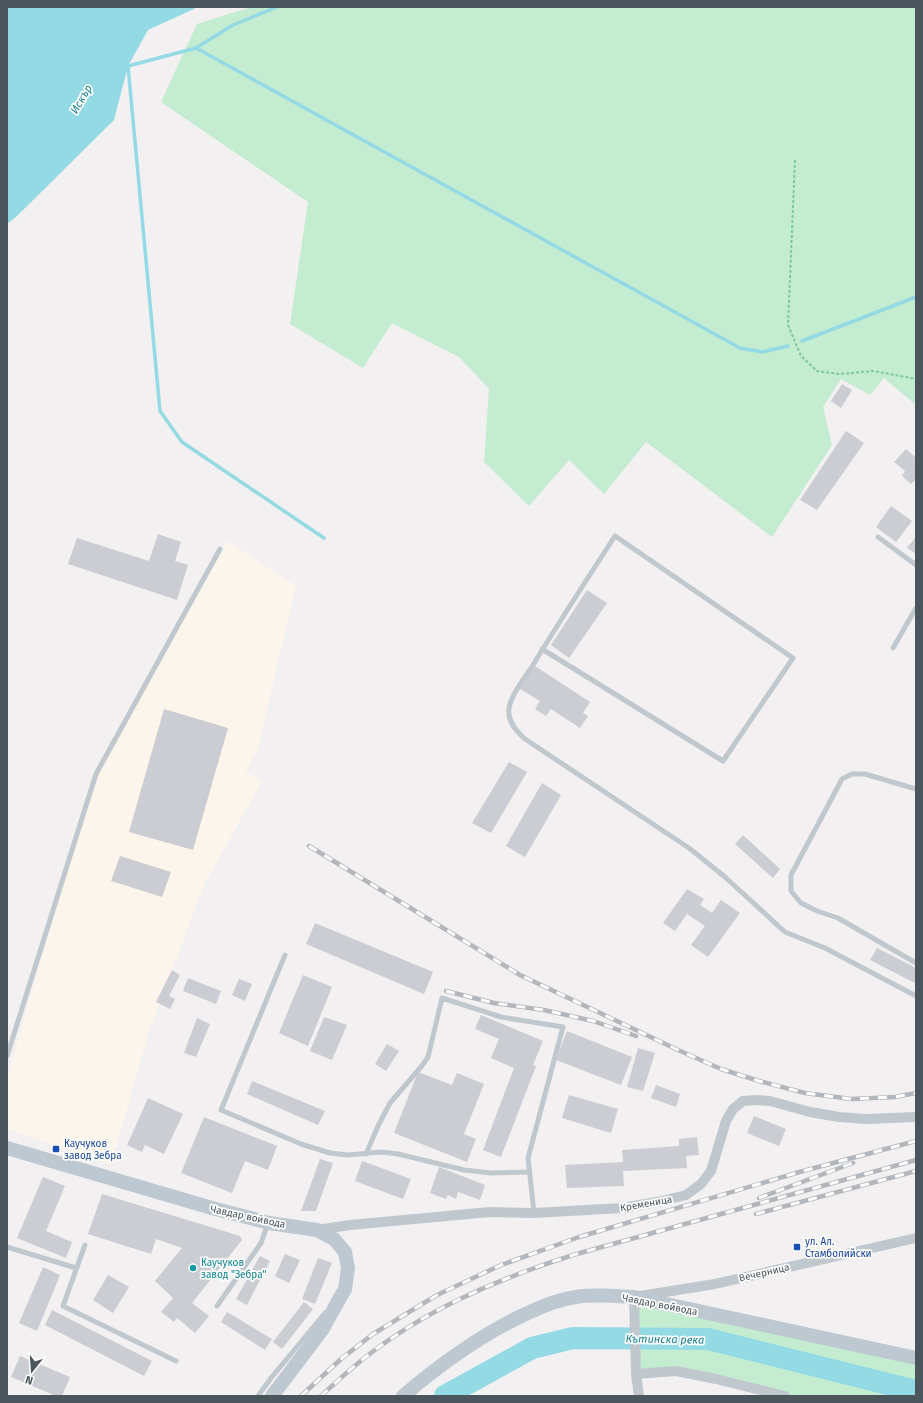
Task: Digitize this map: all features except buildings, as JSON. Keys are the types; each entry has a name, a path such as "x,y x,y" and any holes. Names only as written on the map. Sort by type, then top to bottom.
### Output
{"street":[{"name":"Кременица","path":"317,1230 350,1225 490,1212 534,1213 622,1208 662,1201 686,1194 701,1184 711,1171 726,1121 733,1109 743,1101 770,1100 810,1112 839,1117 867,1119 916,1117"},
{"name":"Чавдар войвода","path":"7,1148 212,1208 269,1222 317,1230 334,1239 345,1252 348,1268 345,1289 322,1330 272,1396"},
{"name":"Вечерница","path":"634,1297 715,1284 916,1238"},
{"name":"Чавдар войвода","path":"403,1396 446,1362 478,1340 512,1320 551,1302 575,1297 596,1295 634,1297 916,1358"},
{"path":"634,1297 636,1374 639,1396"},
{"path":"636,1374 676,1371 785,1396"}],"lane":[{"path":"542,649 723,761 794,658 615,536 542,649 514,695 509,708 510,718 514,729 525,739 689,848 725,876 785,932 825,948 916,996"},
{"path":"878,538 916,565"},
{"path":"7,1056 96,774 220,549"},
{"path":"893,648 916,608"},
{"path":"916,789 865,774 852,774 842,780 791,875 791,891 801,902 817,911 838,918 916,964"},
{"path":"285,955 221,1110 302,1144 330,1153 348,1155 380,1152 398,1154 458,1168 484,1172 530,1172"},
{"path":"366,1154 378,1126 390,1104 428,1057 442,998 501,1017 563,1027 528,1158 534,1213"},
{"path":"217,1306 261,1243 269,1222"},
{"path":"85,1245 63,1306 176,1361"},
{"path":"7,1247 76,1268"},
{"path":"258,1396 271,1378 345,1289"}],"path":[{"path":"795,160 788,325 801,356 817,371 839,374 874,371 916,378"}],"shaded area":[{"path":"228,541 296,586 257,752 245,771 262,781 204,885 147,1038 111,1165 7,1129 7,1078 95,773 155,671"}],"green space":[{"path":"251,7 916,7 916,405 884,378 870,395 841,379 823,407 832,445 772,537 646,442 604,494 569,460 529,506 484,462 489,389 459,357 392,323 363,368 290,324 308,202 161,102 197,24"},
{"path":"634,1297 916,1358 916,1396 785,1396 676,1371 636,1374"}],"water":[{"name":"Искър","path":"7,7 195,7 194,9 148,30 128,66 114,120 16,217 7,224"}],"waterway":[{"path":"196,48 233,25 277,7"},
{"path":"324,538 182,442 160,411 128,66 196,48 740,348 762,352 788,346"},
{"path":"802,341 916,297"},
{"name":"Кътинска река","path":"445,1396 532,1348 573,1338 708,1339 916,1391"}],"railway":[{"path":"309,846 520,975 721,1069 805,1093 851,1099 895,1097 916,1093"},
{"path":"446,991 494,1003 544,1010 593,1021 636,1036"},
{"path":"301,1396 341,1359 373,1334 437,1295 501,1265 579,1237 803,1171 916,1141"},
{"path":"321,1396 362,1360 411,1326 436,1311 517,1274 573,1255 916,1160"},
{"path":"759,1198 853,1163"},
{"path":"756,1214 916,1171"}],"place":[{"name":"Каучуков завод Зебра","path":"56,1149"},
{"name":"ул. Ал. Стамболийски","path":"797,1247"},
{"name":"Каучуков завод \"Зебра\"","path":"193,1268"}]}
